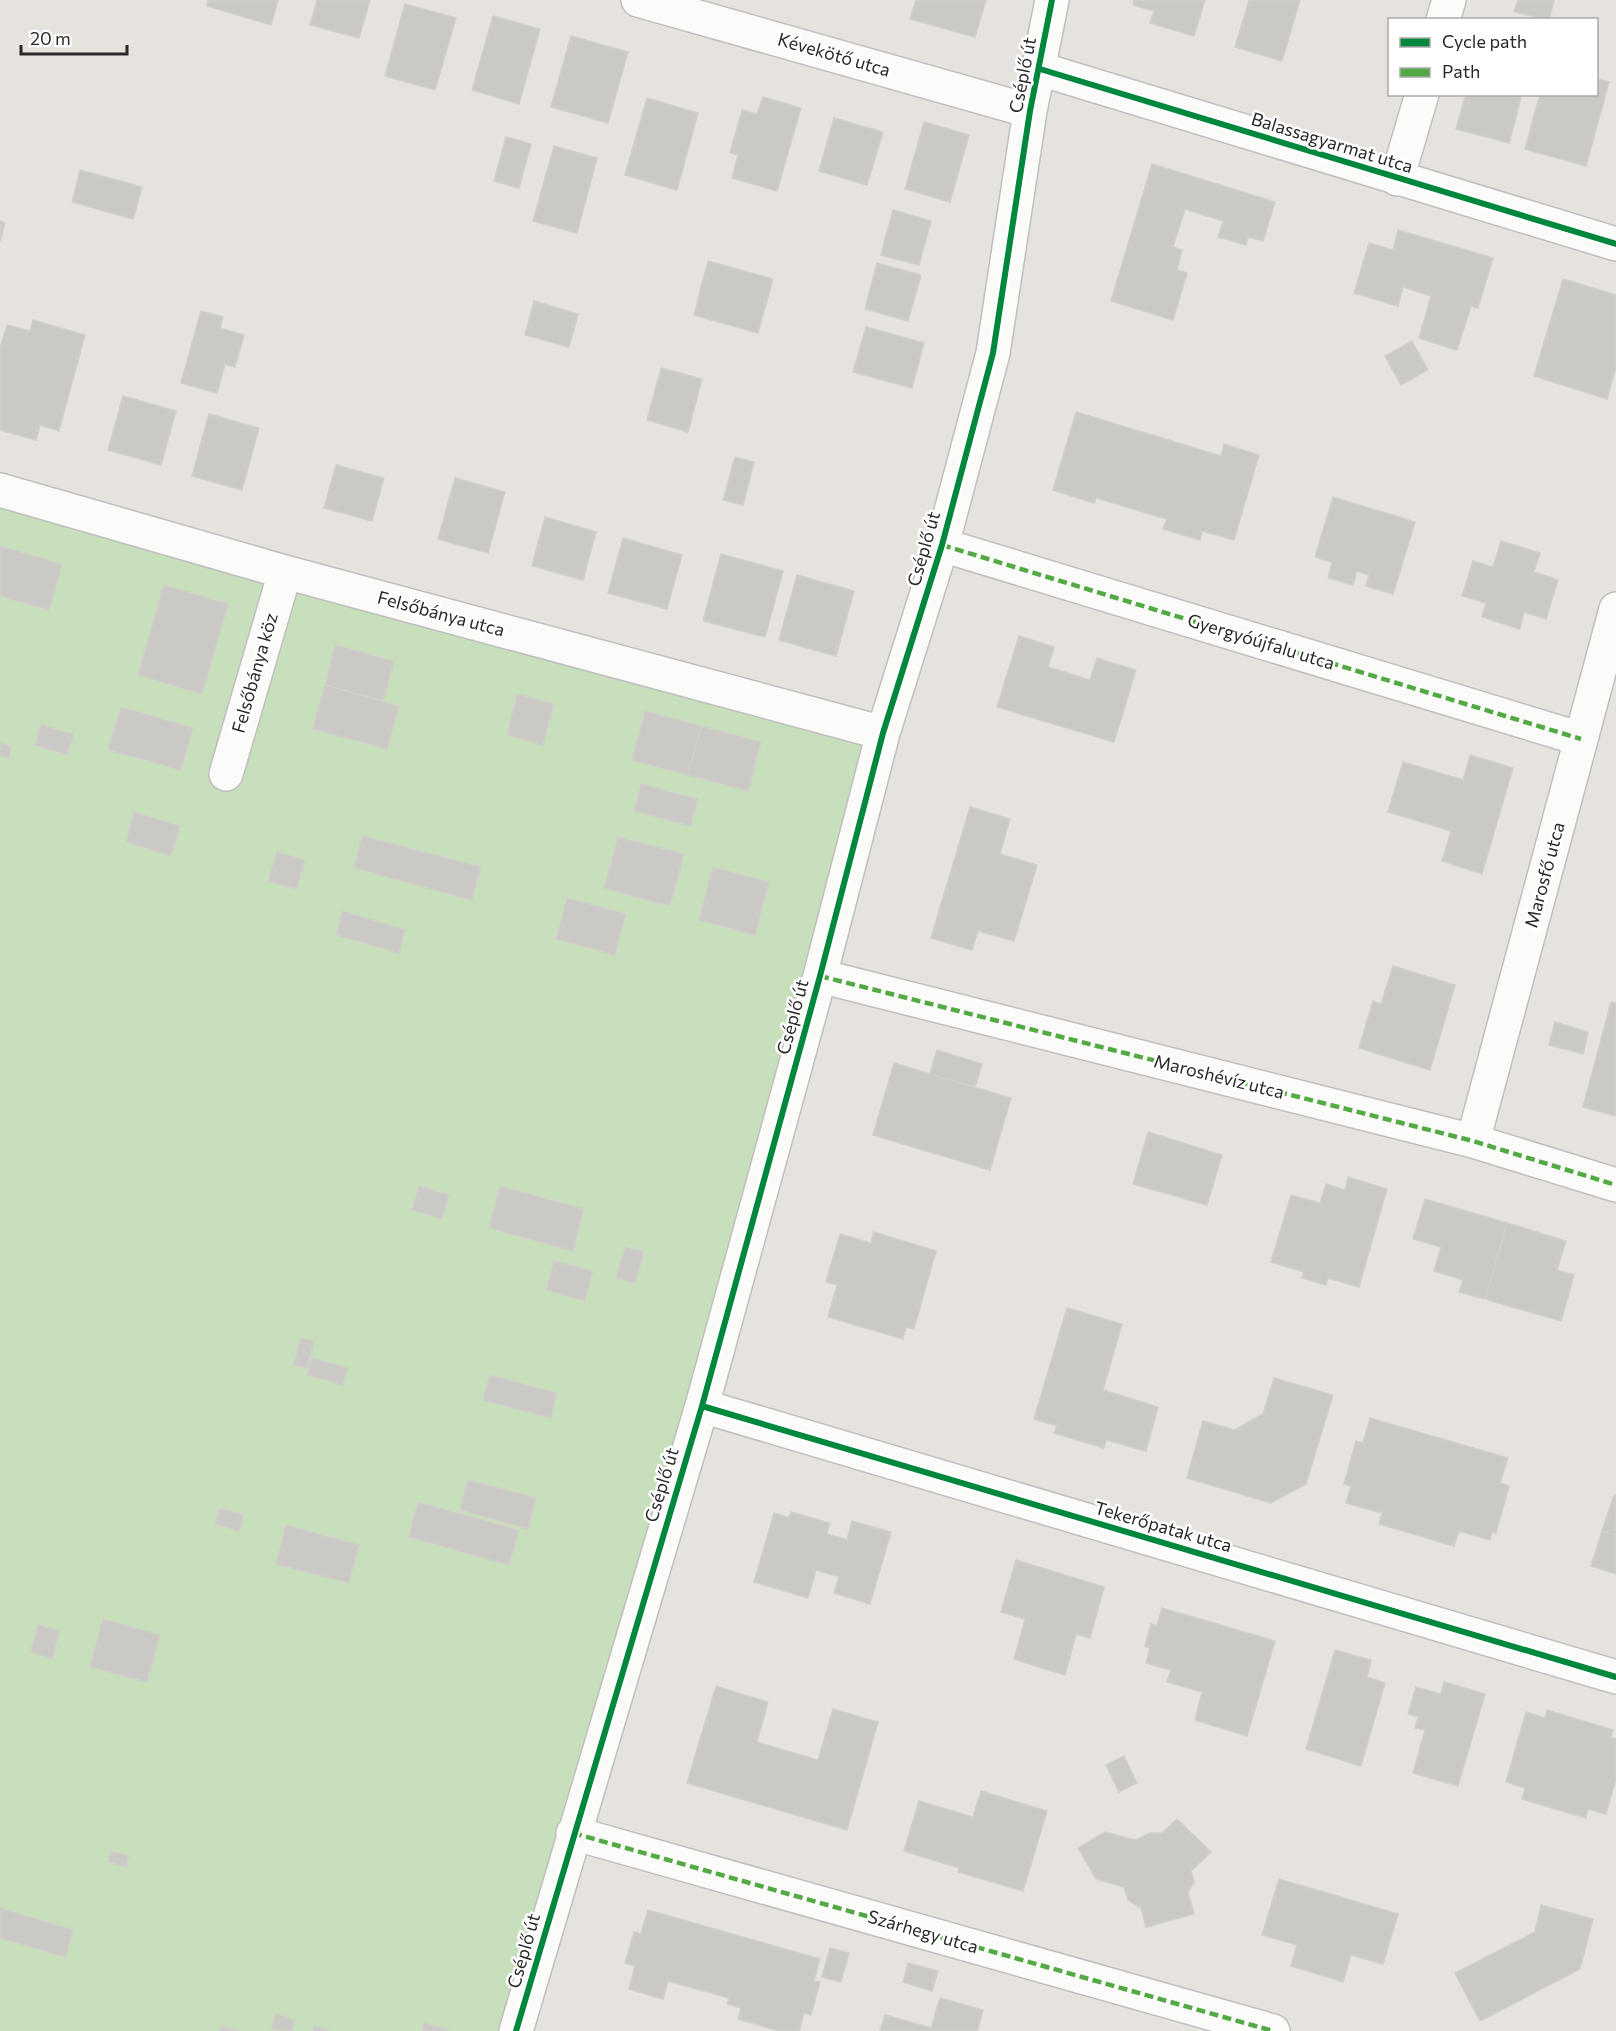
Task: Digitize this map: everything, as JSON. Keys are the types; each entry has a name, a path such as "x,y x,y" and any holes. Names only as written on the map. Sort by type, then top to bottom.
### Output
{"street":[{"name":"Kévekötő utca","path":"638,0 1030,111"},
{"name":"Cséplő út","path":"516,2031 573,1833 702,1406 820,976 883,734 942,545 993,352 1030,111 1052,0"},
{"path":"1444,18 1449,0"},
{"name":"Balassagyarmat utca","path":"1040,69 1616,244"},
{"path":"1397,179 1421,96"},
{"name":"Felsőbánya utca","path":"0,490 285,572 883,734"},
{"name":"Gyergyóújfalu utca","path":"942,545 1581,739"},
{"name":"Felsőbánya köz","path":"226,774 285,572"},
{"name":"Marosfő utca","path":"1473,1141 1616,609"},
{"name":"Maroshévíz utca","path":"820,976 1473,1141 1616,1185"},
{"name":"Tekerőpatak utca","path":"702,1406 1616,1677"},
{"name":"Szárhegy utca","path":"573,1833 1273,2031"}],"green space":[{"path":"0,490 883,733 516,2031 0,2031"}],"building":[{"path":"208,0 278,0 271,25 207,6"},
{"path":"317,0 370,0 359,38 310,25"},
{"path":"916,0 986,0 975,37 910,19"},
{"path":"1134,0 1205,0 1194,36 1150,23 1154,11 1133,5"},
{"path":"1249,0 1300,0 1282,61 1235,47"},
{"path":"1518,0 1554,0 1550,18 1514,12"},
{"path":"405,4 456,18 435,90 385,76"},
{"path":"493,16 540,29 519,104 472,90"},
{"path":"571,36 628,52 608,123 551,107"},
{"path":"1598,79 1609,82 1586,166 1525,149 1539,96 1598,96"},
{"path":"1465,96 1521,96 1509,143 1456,129"},
{"path":"763,97 801,108 777,191 732,178 738,155 730,153 742,110 757,114"},
{"path":"647,98 698,113 677,190 625,175"},
{"path":"834,118 883,132 867,185 819,171"},
{"path":"924,122 969,135 950,202 905,189"},
{"path":"506,137 531,144 519,188 494,181"},
{"path":"554,146 597,158 577,233 533,221"},
{"path":"1152,164 1275,202 1263,241 1248,237 1246,245 1218,237 1223,221 1185,209 1173,247 1182,250 1177,270 1187,273 1173,320 1111,301"},
{"path":"80,170 142,187 133,219 72,202"},
{"path":"893,210 931,221 919,265 881,255"},
{"path":"0,221 5,223 0,241"},
{"path":"1398,230 1493,258 1478,308 1471,306 1457,350 1419,338 1431,296 1403,287 1398,306 1354,293 1369,243 1393,250"},
{"path":"708,261 773,279 758,333 694,315"},
{"path":"877,263 921,275 908,321 865,309"},
{"path":"1563,279 1616,295 1616,367 1607,399 1534,376"},
{"path":"534,301 578,314 569,347 525,335"},
{"path":"201,311 223,317 220,328 244,335 235,367 225,364 217,393 181,383"},
{"path":"33,320 85,335 59,431 40,425 36,440 0,430 0,348 7,325 30,331"},
{"path":"866,327 924,343 912,388 853,372"},
{"path":"1412,341 1428,370 1401,385 1385,356"},
{"path":"661,368 702,379 688,432 647,420"},
{"path":"123,396 176,411 161,465 108,450"},
{"path":"1076,412 1221,456 1224,444 1259,455 1234,540 1202,531 1200,540 1163,529 1167,519 1096,498 1094,503 1053,490"},
{"path":"209,414 259,428 242,490 192,476"},
{"path":"735,457 754,462 743,505 723,500"},
{"path":"336,465 384,478 372,521 324,508"},
{"path":"455,478 505,492 488,553 438,539"},
{"path":"1333,497 1415,522 1393,594 1366,586 1369,575 1357,571 1353,585 1328,578 1332,562 1315,557"},
{"path":"545,517 596,532 583,580 532,566"},
{"path":"623,538 682,555 667,609 608,593"},
{"path":"1501,541 1540,553 1534,572 1558,580 1546,619 1524,612 1520,629 1482,617 1486,603 1462,596 1473,561 1493,567"},
{"path":"0,546 62,564 49,610 0,596"},
{"path":"721,554 783,571 765,637 703,621"},
{"path":"797,575 854,591 836,656 779,640"},
{"path":"164,585 228,604 202,694 138,675"},
{"path":"1019,636 1054,647 1048,667 1090,680 1097,658 1136,670 1114,742 997,707"},
{"path":"335,645 394,661 383,701 325,685"},
{"path":"325,685 399,706 387,749 313,729"},
{"path":"517,694 554,704 543,745 507,735"},
{"path":"121,707 193,728 181,770 108,750"},
{"path":"645,711 701,726 688,775 632,760"},
{"path":"41,725 74,734 67,755 35,745"},
{"path":"701,726 761,742 748,791 688,775"},
{"path":"0,743 12,747 9,758 0,756"},
{"path":"1470,755 1513,768 1482,874 1442,861 1451,831 1388,812 1403,762 1463,780"},
{"path":"641,784 698,799 691,826 634,811"},
{"path":"970,807 1010,819 1000,854 1037,865 1014,941 978,931 972,950 931,938"},
{"path":"134,812 180,826 171,856 126,842"},
{"path":"362,836 481,867 472,900 354,868"},
{"path":"618,837 684,854 670,906 604,888"},
{"path":"277,852 305,860 297,889 268,881"},
{"path":"713,867 769,882 755,935 699,920"},
{"path":"567,898 626,914 615,955 556,939"},
{"path":"342,911 405,930 399,953 336,935"},
{"path":"1393,966 1455,985 1430,1070 1359,1048 1373,1001 1381,1004"},
{"path":"1611,1002 1616,1003 1616,1116 1583,1107"},
{"path":"1555,1022 1588,1032 1583,1054 1549,1045"},
{"path":"937,1050 982,1064 975,1087 930,1074"},
{"path":"894,1063 1011,1098 990,1170 873,1135"},
{"path":"1148,1132 1222,1155 1207,1205 1133,1184"},
{"path":"1348,1177 1387,1189 1359,1287 1328,1278 1326,1285 1302,1278 1304,1272 1271,1262 1291,1195 1320,1203 1326,1184 1345,1190"},
{"path":"419,1186 449,1195 442,1219 412,1210"},
{"path":"500,1186 584,1209 573,1251 489,1228"},
{"path":"1425,1199 1507,1223 1485,1299 1459,1292 1463,1280 1434,1271 1441,1247 1413,1239"},
{"path":"1507,1223 1566,1241 1557,1270 1574,1275 1561,1321 1485,1299"},
{"path":"874,1232 936,1251 914,1329 906,1327 903,1339 828,1317 837,1285 826,1282 840,1234 871,1243"},
{"path":"625,1247 644,1252 635,1283 616,1278"},
{"path":"554,1261 593,1271 585,1301 546,1290"},
{"path":"1067,1308 1122,1324 1103,1390 1158,1407 1146,1451 1106,1440 1104,1448 1054,1433 1057,1426 1034,1419"},
{"path":"301,1338 314,1341 307,1368 293,1365"},
{"path":"312,1358 348,1368 343,1385 307,1375"},
{"path":"490,1375 557,1393 551,1418 483,1400"},
{"path":"1274,1378 1333,1395 1306,1484 1271,1503 1187,1478 1203,1421 1234,1430 1263,1414"},
{"path":"1370,1418 1508,1458 1500,1483 1509,1486 1496,1533 1492,1532 1490,1540 1459,1531 1454,1546 1379,1524 1382,1513 1346,1503 1351,1486 1344,1484 1356,1441 1363,1443"},
{"path":"468,1480 536,1498 528,1529 460,1510"},
{"path":"1614,1495 1616,1496 1616,1535 1602,1531"},
{"path":"418,1502 519,1530 509,1565 409,1537"},
{"path":"220,1508 244,1515 239,1531 215,1524"},
{"path":"791,1512 830,1523 827,1534 847,1540 852,1521 891,1532 870,1604 834,1593 839,1577 816,1570 808,1598 754,1582 774,1513 789,1518"},
{"path":"286,1525 359,1545 349,1583 276,1564"},
{"path":"1602,1531 1616,1535 1616,1574 1591,1566"},
{"path":"1016,1560 1104,1587 1090,1638 1076,1634 1065,1675 1014,1659 1025,1619 1001,1612"},
{"path":"1162,1608 1275,1641 1247,1736 1195,1720 1202,1692 1167,1682 1171,1670 1146,1663 1150,1648 1145,1646 1151,1624 1157,1626"},
{"path":"103,1619 160,1635 147,1682 90,1667"},
{"path":"38,1625 60,1631 52,1659 30,1652"},
{"path":"1335,1650 1371,1660 1367,1677 1385,1683 1361,1766 1306,1749"},
{"path":"1444,1682 1485,1694 1458,1786 1413,1773 1425,1730 1415,1728 1418,1717 1408,1714 1416,1687 1441,1694"},
{"path":"716,1686 768,1702 757,1742 818,1760 833,1709 878,1722 847,1830 687,1783"},
{"path":"1547,1710 1613,1730 1611,1737 1616,1739 1616,1779 1606,1814 1588,1809 1586,1818 1522,1799 1525,1788 1506,1782 1526,1712 1545,1718"},
{"path":"1124,1756 1137,1783 1119,1792 1106,1765"},
{"path":"981,1791 1047,1811 1023,1891 958,1872 959,1868 904,1851 919,1801 973,1817"},
{"path":"1177,1819 1211,1852 1191,1871 1194,1882 1188,1892 1194,1914 1146,1927 1141,1908 1128,1900 1124,1887 1096,1879 1078,1848 1105,1832 1136,1840 1150,1833 1162,1833"},
{"path":"111,1851 129,1856 126,1867 108,1862"},
{"path":"1279,1879 1398,1914 1383,1964 1351,1955 1343,1982 1291,1966 1297,1945 1262,1935"},
{"path":"1541,1905 1593,1919 1580,1969 1480,2021 1455,1973 1535,1932"},
{"path":"0,1908 73,1930 65,1957 0,1938"},
{"path":"648,1910 820,1959 814,1981 820,1982 811,2015 804,2013 799,2031 779,2031 738,2019 741,2008 727,2004 729,1998 668,1981 663,1999 629,1989 635,1966 625,1963 634,1932 641,1934"},
{"path":"830,1948 849,1953 841,1982 822,1977"},
{"path":"908,1963 938,1971 932,1991 903,1982"},
{"path":"940,1998 983,2010 977,2031 880,2031 885,2015 931,2028"},
{"path":"276,2014 295,2020 292,2031 271,2029"},
{"path":"424,2023 451,2031 422,2031"},
{"path":"221,2026 239,2031 220,2031"},
{"path":"314,2026 331,2031 313,2031"}],"marked path":[{"path":"942,545 1581,739"},
{"path":"820,976 1473,1141 1616,1185"},
{"path":"573,1833 1273,2031"}],"cycle path":[{"path":"516,2031 702,1406 820,976 883,733 942,545 993,353 1030,111 1052,0"},
{"path":"1040,69 1616,244"},
{"path":"702,1406 1616,1677"}]}
